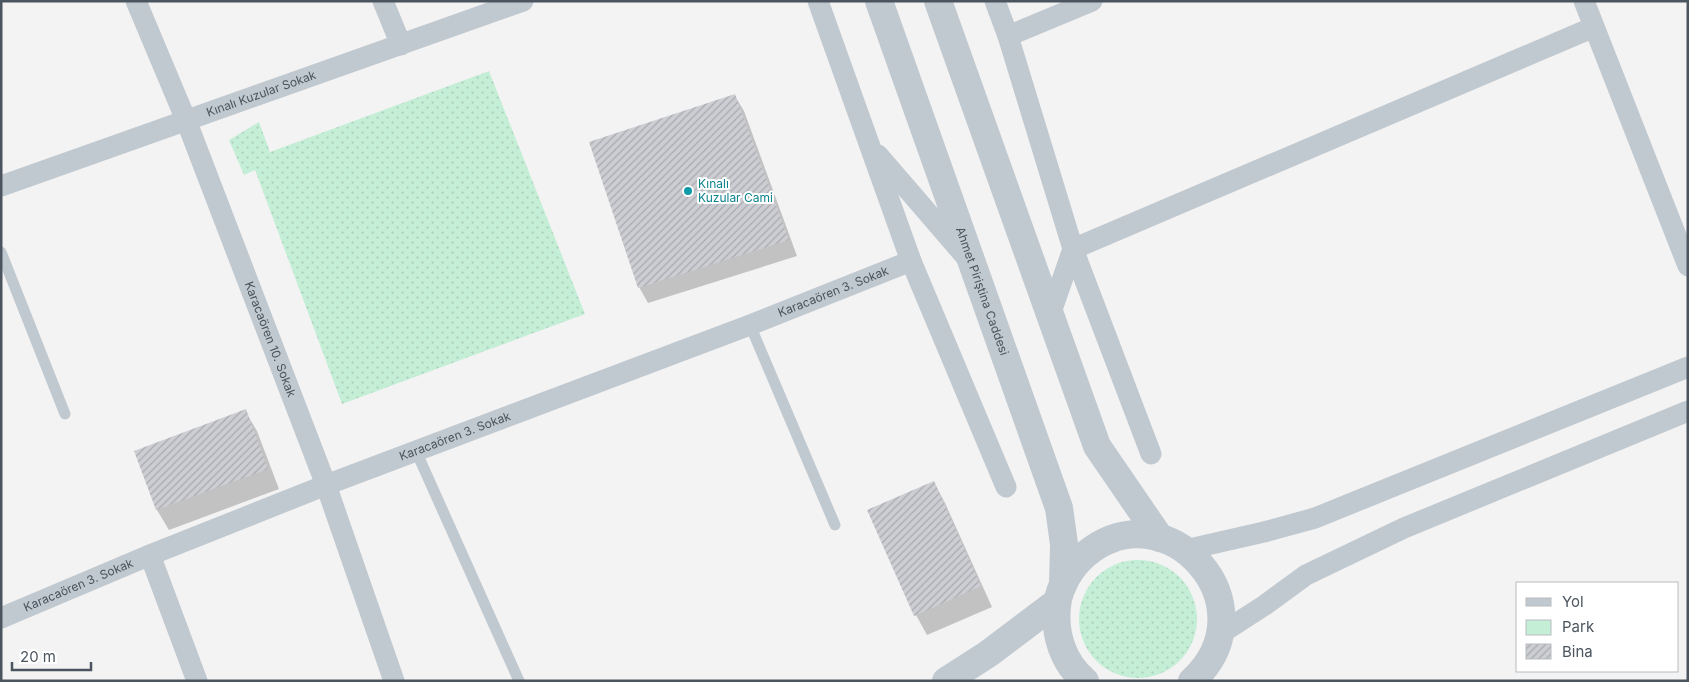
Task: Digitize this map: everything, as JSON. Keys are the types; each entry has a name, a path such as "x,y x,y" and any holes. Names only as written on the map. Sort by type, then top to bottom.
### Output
{"street":[{"name":"Karacaören 10. Sokak","path":"136,1 186,120 326,485 394,681"},
{"path":"383,1 401,45"},
{"name":"Kınalı Kuzular Sokak","path":"1,186 523,1"},
{"path":"818,1 911,261 1006,487"},
{"name":"Ahmet Piriştina Caddesi","path":"879,1 1059,508 1064,544 1056,618 1058,634 1062,649 1070,664 1085,681"},
{"path":"938,1 1097,446 1160,538"},
{"path":"995,1 1008,36 1073,250 1151,454"},
{"path":"1008,36 1092,1"},
{"path":"1584,1 1688,266"},
{"path":"1050,315 1073,250 1594,27"},
{"path":"870,146 974,265"},
{"name":"Karacaören 3. Sokak","path":"1,618 150,555 326,485 750,325 911,261"},
{"path":"1185,550 1316,518 1688,367"},
{"path":"1192,681 1209,661 1218,641 1306,575 1404,528 1688,411"},
{"path":"946,681 988,654 1060,594 1079,560 1103,543 1131,536 1160,538 1185,550 1198,560 1208,573 1220,602 1222,618 1218,641 1216,681"},
{"path":"150,555 197,681"}],"lane":[{"path":"1,252 65,414"},
{"path":"750,325 835,525"},
{"path":"416,452 519,681"}],"green space":[{"path":"489,71 585,314 342,404 255,170 244,175 229,140 259,122 270,152"},
{"path":"1138,560 1161,564 1180,577 1193,596 1197,619 1193,642 1180,661 1161,674 1138,678 1115,674 1096,661 1083,642 1079,619 1083,596 1096,577 1115,564"}],"building":[{"name":"Kınalı Kuzular Cami","path":"735,94 789,240 638,288 589,142"},
{"path":"246,409 268,469 156,510 134,451"},
{"path":"934,481 981,586 914,616 867,510"}],"place":[{"name":"Kınalı Kuzular Cami","path":"688,191"}]}
